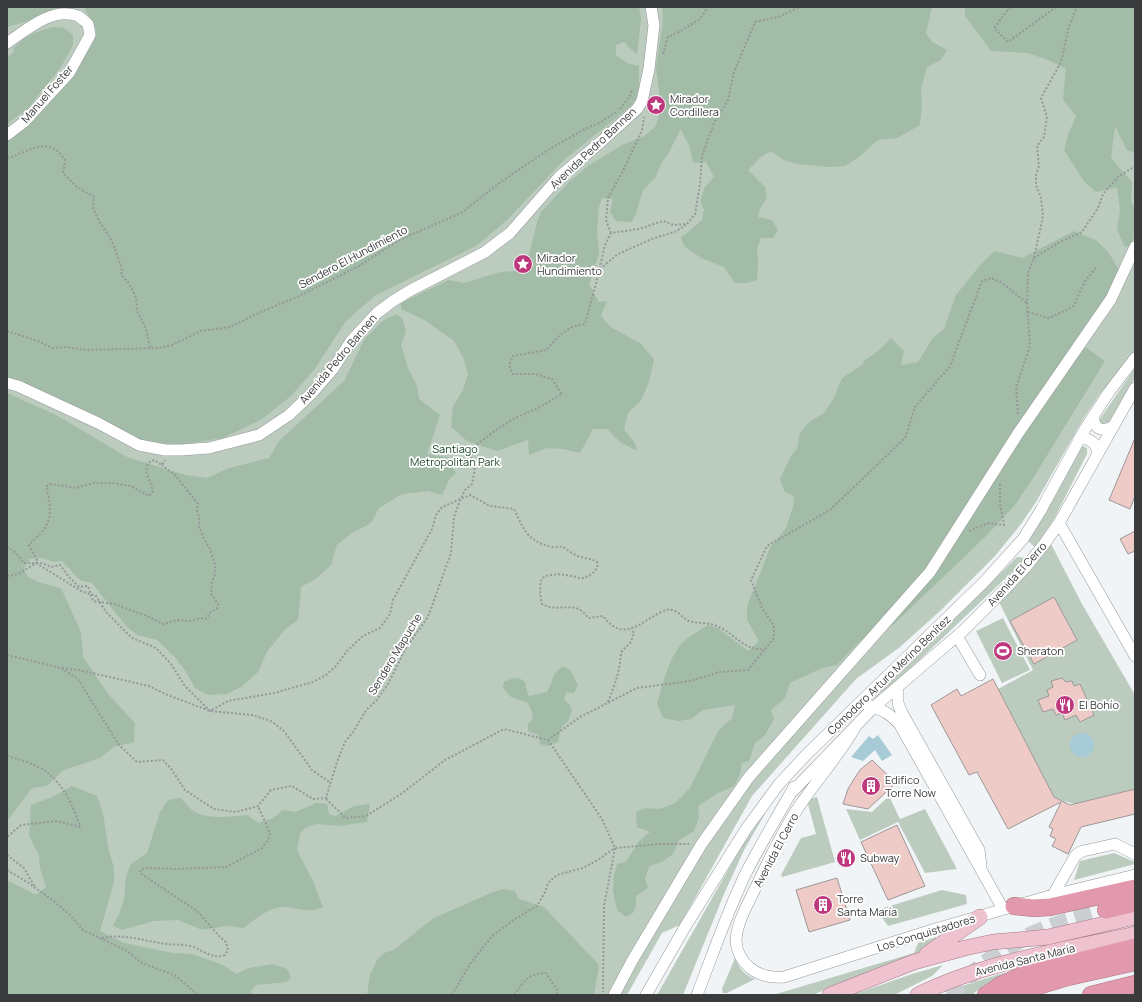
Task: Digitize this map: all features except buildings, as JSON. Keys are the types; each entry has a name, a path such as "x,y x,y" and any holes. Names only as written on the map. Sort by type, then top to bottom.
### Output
{"highway":[{"path":"1009,908 1050,907 1135,888"},
{"path":"1106,910 1135,903"},
{"path":"986,995 1001,985 1023,975 1135,947"},
{"path":"1011,994 1068,977 1135,962"},
{"path":"1091,995 1135,984"}],"main road":[{"path":"914,962 980,917"},
{"path":"830,995 914,962 978,945 1048,936 1135,918"},
{"name":"Avenida Santa María","path":"918,995 947,982 986,969 1135,934"}],"street":[{"name":"Avenida Pedro Bannen","path":"7,383 18,386 98,423 139,445 165,450 209,448 259,436 289,415 312,392 333,369 350,341 377,313 411,290 486,252 510,232 559,177 637,109 642,101 649,69 654,25 650,7"},
{"name":"Manuel Foster","path":"7,43 40,21 62,14 78,16 88,24 90,35 68,73 24,122 7,135"},
{"path":"614,995 632,961 701,845 749,777 930,572 1019,432 1111,299 1135,247"},
{"name":"Comodoro Arturo Merino Benítez","path":"646,995 685,927 746,829 779,784 791,770 984,582 1023,539 1041,510 1079,439 1113,386 1135,358"},
{"name":"Avenida El Cerro","path":"791,793 874,707 957,636 1025,568 1059,523 1096,454 1135,388"},
{"path":"1094,415 1093,420 1098,428 1107,430 1114,425"},
{"path":"1079,439 1087,438 1094,443 1097,450 1096,454"},
{"path":"1059,523 1135,656"},
{"path":"957,636 980,675"},
{"path":"898,687 898,703 901,711 979,850 981,869"},
{"path":"856,706 874,707 889,714 900,726 981,869 1009,908"},
{"name":"Avenida El Cerro","path":"736,941 743,915 781,836 801,805 847,742 856,726"},
{"name":"Avenida El Cerro","path":"697,995 746,873 774,820 805,769 835,727"},
{"path":"1053,895 1074,858 1077,854 1083,851 1115,844 1135,854"},
{"name":"Los Conquistadores","path":"736,941 739,955 752,969 763,976 784,977 932,930 1053,895 1135,875"}],"path":[{"path":"662,56 668,36 679,32 700,19 708,7"},
{"path":"599,270 618,254 654,238 675,232 687,224 694,214 700,184 702,156 714,123 728,100 734,72 755,22 778,17 800,7"},
{"path":"1010,7 994,28 1008,42 1056,7"},
{"path":"1019,432 1016,387 1030,346 1027,302 1028,273 1034,258 1043,216 1041,198 1036,185 1036,175 1039,166 1037,146 1044,137 1047,117 1041,98 1061,62 1069,26 1077,7"},
{"name":"Sendero El Hundimiento","path":"7,330 38,341 52,348 66,347 86,350 150,348 172,345 201,331 230,327 359,266 399,240 461,213 502,181 548,150 583,130 601,122 618,111 630,96 632,89 637,86 646,86"},
{"path":"642,101 644,116 642,130 622,173 608,198 606,220 611,233 639,229 663,221 674,225 687,224"},
{"path":"7,158 41,145 53,147 65,160 63,173 78,187 94,197 93,208 115,249 122,269 122,275 128,281 137,300 136,308 143,321 149,338 150,348"},
{"path":"1034,258 1058,243 1082,232 1098,208 1103,194 1118,177 1135,166"},
{"name":"Sendero Mapuche","path":"326,798 345,742 367,709 376,701 388,684 406,648 428,617 451,553 454,517 465,490 472,484 475,464 471,457 475,446 513,418 540,407 562,394 552,379 534,374 513,374 509,365 513,356 546,350 560,335 572,327 585,324 605,246 611,233"},
{"path":"1028,312 1049,318 1073,307 1086,281 1096,268"},
{"path":"548,740 580,717 637,688 690,681 720,672 748,670 774,638 774,626 762,608 751,580 767,546 830,510 905,438 915,407 950,366 982,281 991,278 1001,282 1027,302"},
{"path":"162,465 166,459"},
{"path":"7,547 13,550 24,563 36,563 42,563 51,567 60,565 69,577 79,586 88,586 93,601 114,604 147,616 163,624 177,620 189,621 202,618 206,619 211,612 217,609 218,604 211,594 212,582 215,574 215,564 210,549 199,526 199,516 197,511 198,504 176,476 154,460 148,463 146,469 153,491 149,496 131,486 113,483 93,483 76,488 50,484 46,487 49,499 50,516 48,524 30,545 38,562 36,563"},
{"path":"968,532 988,523 1004,525 1000,504 1000,484 1003,478"},
{"path":"210,711 228,701 274,693 313,682 326,675 336,666 347,651 363,636 380,628 390,614 393,600 432,529 436,515 442,507 470,495 490,506 514,509 526,531 535,541 554,547 562,547 571,554 593,559 598,564 597,569 592,574 582,579 561,574 548,575 542,578 540,586 542,604 548,607 576,607 584,612 588,618 603,616 607,622 621,630 631,629 666,609 675,610 688,621 712,624 720,627 747,646 756,650 765,649"},
{"path":"36,563 81,591 96,596 106,612 132,638 156,648 171,664 185,686 210,711"},
{"path":"7,576 18,574 36,563"},
{"path":"607,703 616,683 621,652 631,642 634,633 631,629"},
{"path":"7,656 149,686 165,694 210,711 252,715 271,721 284,731 312,770 331,783"},
{"path":"61,668 78,679 119,745 137,762 163,760 172,770 185,790 214,809 236,812 258,806 271,790 292,786 313,799 326,798 346,818 366,816 401,794 445,760 504,729 548,740 602,819 616,848 604,906 603,995"},
{"path":"7,756 21,760 47,772 62,788 80,827 57,821 21,825 7,837"},
{"path":"102,938 110,936 125,937 166,944 191,946 216,956 225,955 228,950 226,942 220,938 197,911 140,873 141,869 145,868 175,869 226,867 262,848 268,840 270,833 258,806"},
{"path":"452,995 470,964 492,936 515,919 537,906 548,883 557,875 583,868 616,848 659,844 701,845"},
{"path":"7,855 24,868 35,888"},
{"path":"7,870 35,888 69,914 83,930 127,951 142,963 176,976 198,995"},
{"path":"514,995 524,981 534,974 546,973 557,990 557,995"}],"green space":[{"name":"Santiago Metropolitan Park","path":"7,7 1135,7 1135,353 1100,394 1084,418 1036,502 1021,524 995,556 940,611 900,647 856,679 752,796 680,925 662,933 627,995 7,995"},
{"path":"7,7 63,7 28,21 7,27"},
{"path":"84,7 639,7 641,20 637,55 624,42 616,45 616,55 627,63 639,66 639,93 632,105 564,160 507,220 476,246 376,295 346,321 314,370 290,397 262,419 223,438 178,445 142,441 7,378 7,142 27,126 95,37 96,29"},
{"path":"662,7 932,7 926,33 932,42 947,50 941,60 927,67 921,89 922,106 920,125 897,138 878,140 859,157 845,166 827,167 797,164 783,160 771,151 761,157 748,170 765,187 767,198 760,209 758,217 772,220 778,230 773,238 761,238 757,248 757,280 747,283 735,283 724,267 701,258 684,246 681,238 702,220 704,210 700,201 705,187 714,177 706,162 693,163 690,148 681,129 668,154 662,162 655,178 643,190 632,222 616,221 610,212 613,199 602,198 599,207 597,229 599,254 589,284 599,302 607,301 601,316 612,328 640,343 654,359 647,387 641,400 628,413 624,430 635,443 637,451 620,442 607,429 593,429 580,453 563,449 547,448 529,455 528,440 497,451 467,441 451,427 453,406 463,390 468,374 463,357 454,341 426,321 401,309 401,303 449,280 464,283 500,272 518,271 523,269 526,266 541,212 553,199 569,182 588,166 622,145 644,136 655,127 661,106 656,67 663,22"},
{"path":"965,7 1135,7 1135,153 1127,150 1115,126 1111,158 1132,182 1131,201 1135,209 1135,235 1130,246 1125,247 1117,230 1120,210 1117,187 1096,192 1083,180 1064,150 1068,135 1076,116 1063,100 1066,69 1048,60 1028,53 991,51 965,16"},
{"path":"54,27 64,28 73,35 73,45 61,67 28,108 7,124 7,57 14,52 14,48 23,40 37,32"},
{"path":"1074,231 1096,240 1109,253 1120,272 1110,307 1085,347 1105,361 1035,475 1015,505 987,535 894,624 860,641 837,665 822,668 790,683 785,698 771,710 774,719 765,735 755,743 749,761 742,763 740,774 734,786 718,793 698,806 699,817 694,831 679,840 673,854 662,862 649,867 645,879 648,888 636,896 636,905 633,913 626,917 617,910 613,891 614,875 617,864 626,862 639,841 650,832 637,827 636,812 645,808 660,809 675,803 690,788 718,731 732,718 735,705 703,710 691,719 679,721 663,718 657,704 666,672 673,656 682,643 687,638 708,625 718,628 748,651 759,641 747,620 747,606 770,548 786,528 793,507 794,496 785,492 780,479 792,454 797,449 800,433 808,423 824,413 833,400 842,378 862,365 864,361 878,351 891,338 904,351 901,365 918,362 932,339 944,329 956,295 981,264 995,251 1022,258"},
{"path":"396,314 402,318 406,331 401,345 408,368 417,386 419,399 440,415 427,454 446,457 456,473 450,478 442,495 428,491 402,494 379,508 371,523 352,533 337,545 331,565 317,578 301,587 298,620 285,629 267,652 258,672 241,687 227,694 209,695 195,688 185,670 174,656 157,640 137,635 126,626 92,583 80,580 62,561 54,562 43,558 30,559 24,568 27,576 41,583 61,588 81,632 83,657 109,695 135,723 134,742 114,747 100,758 62,771 47,786 32,788 7,821 7,393 56,415 127,457 186,475 207,478 229,468 269,458 279,441 344,381 365,338 384,320"},
{"path":"1135,368 1135,378 1106,427 1097,423"},
{"path":"1083,446 1087,448 1087,454 1054,519 1035,547 1027,540 1077,447"},
{"path":"1050,542 1082,604 1135,695 1135,789 1075,804 1054,797 998,689 1033,670 999,602"},
{"path":"1017,557 1027,558 875,702 872,700"},
{"name":"Sheraton","path":"1003,618 1030,670 1002,683 976,631"},
{"path":"563,666 570,670 578,685 574,693 567,692 564,699 572,710 568,721 561,728 558,742 547,746 540,744 538,735 528,731 528,724 533,717 528,703 511,697 503,688 504,682 519,678 525,682 529,696 547,692 554,674"},
{"path":"72,786 97,796 103,813 109,852 114,867 114,882 100,931 124,943 173,953 192,954 223,965 236,974 249,968 273,964 287,969 291,977 287,982 256,985 250,992 254,995 7,995 7,880 36,895 46,887 40,868 39,855 29,836 31,805 52,797"},
{"path":"889,796 900,819 925,809 957,869 925,873 898,822 860,840 846,809 872,812"},
{"path":"817,797 835,862 782,877 781,875 801,838 816,834 808,804 810,799"},
{"path":"181,798 195,812 207,816 221,817 248,815 258,823 273,818 283,810 295,812 316,803 327,804 329,814 335,816 354,806 370,804 367,822 338,826 317,824 305,828 300,834 297,850 313,881 323,907 314,910 304,910 280,907 263,914 244,928 227,926 202,930 178,920 154,921 122,930 113,926 124,900 126,877 131,864 147,853 160,812 168,800"},
{"path":"770,805 744,850 724,894 683,995 657,995 740,849"},
{"path":"1114,853 1135,862 1135,864 1074,880 1080,861"},
{"path":"504,889 515,891 519,899 544,907 599,965 594,995 367,995 370,975 377,960 384,953 394,950 432,919 493,892"},
{"path":"942,890 966,895 967,904 888,926 877,910"},
{"path":"936,937 937,939 921,953 812,995 773,995 914,953 918,943"},
{"path":"735,958 743,971 748,976 755,979 727,993 723,993 722,989"},
{"path":"943,965 932,976 894,995 852,995 912,974"},
{"path":"1006,972 984,985 972,995 948,995 948,992 953,989"}],"water":[{"path":"1082,733 1091,736 1094,745 1091,754 1082,757 1073,754 1070,745 1073,736"},
{"path":"878,735 892,755 882,761 875,750 863,761 851,757 869,736 873,739"}],"tunnel":[{"path":"948,995 971,975 1008,947 1034,933 1077,918 1106,910"}],"place":[{"name":"Mirador Cordillera","path":"656,105"},
{"name":"Mirador Hundimiento","path":"523,264"},
{"name":"Sheraton","path":"1003,651"},
{"name":"El Bohío","path":"1065,705"},
{"name":"Edifico Torre Now","path":"871,786"},
{"name":"Subway","path":"846,858"},
{"name":"Torre Santa María","path":"823,905"}]}
